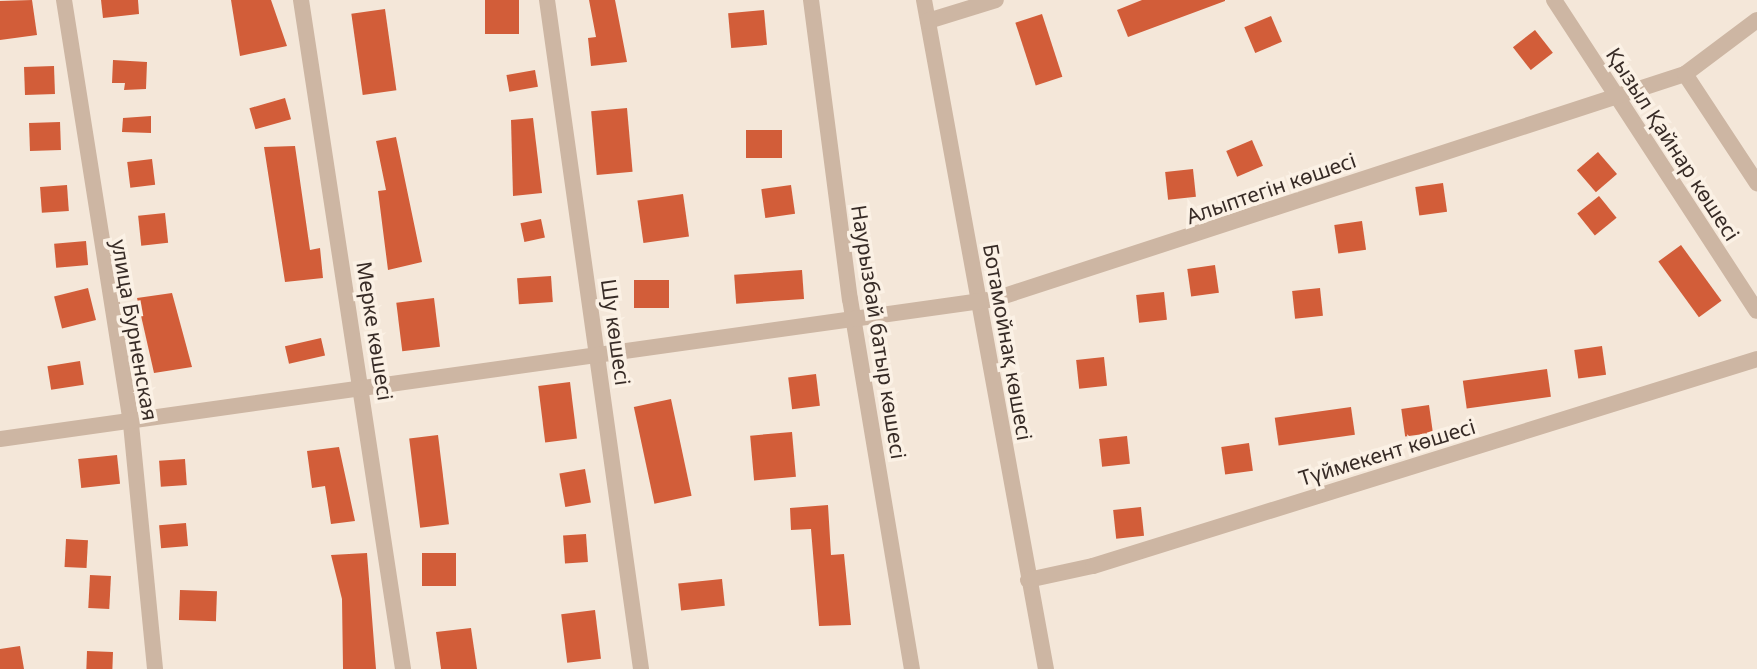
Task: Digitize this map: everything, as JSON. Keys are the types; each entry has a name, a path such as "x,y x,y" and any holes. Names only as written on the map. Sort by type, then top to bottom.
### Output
{"street":[{"name":"улица Бурненская","path":"64,0 131,424 155,669"},
{"name":"Мерке көшесі","path":"301,0 363,383 403,669"},
{"name":"Шу көшесі","path":"547,0 641,669"},
{"name":"Наурызбай батыр көшесі","path":"811,0 853,320 912,669"},
{"name":"Ботамойнақ көшесі","path":"924,0 981,302 1045,669"},
{"path":"928,22 996,0"},
{"name":"Қызыл Қайнар көшесі","path":"1554,0 1757,311"},
{"path":"1757,20 1685,75 1757,183"},
{"name":"Алыптегін көшесі","path":"0,439 131,424 363,383 598,356 981,302 1615,94 1685,75"},
{"name":"Түймекент көшесі","path":"1028,580 1106,562 1757,359"}],"building":[{"path":"32,0 37,35 0,40 0,1"},
{"path":"101,0 138,0 139,14 103,18"},
{"path":"231,0 271,0 287,46 240,56"},
{"path":"485,0 519,0 519,34 485,34"},
{"path":"589,0 615,0 627,62 591,66 588,38 596,37"},
{"path":"1142,0 1225,1 1128,37 1117,10"},
{"path":"385,9 396,90 363,95 351,14"},
{"path":"764,10 767,45 731,48 728,13"},
{"path":"1042,14 1062,77 1036,85 1015,23"},
{"path":"1271,16 1282,42 1255,53 1244,27"},
{"path":"1535,30 1553,53 1531,70 1513,47"},
{"path":"113,60 147,62 146,89 124,90 125,83 112,83"},
{"path":"54,66 55,94 25,95 24,67"},
{"path":"535,70 538,87 509,92 506,75"},
{"path":"285,98 291,119 255,129 249,108"},
{"path":"627,108 633,172 597,175 591,111"},
{"path":"151,116 151,133 122,132 123,118"},
{"path":"533,118 542,193 513,196 511,120"},
{"path":"60,122 61,150 30,151 29,123"},
{"path":"746,130 782,130 782,158 746,158"},
{"path":"396,137 422,262 388,270 378,191 386,190 376,141"},
{"path":"1252,140 1263,166 1237,177 1226,151"},
{"path":"295,146 310,250 320,248 323,278 285,282 264,147"},
{"path":"1598,152 1617,174 1596,192 1577,170"},
{"path":"152,159 155,185 130,188 127,162"},
{"path":"1193,169 1196,197 1168,200 1165,172"},
{"path":"1443,183 1447,212 1419,216 1415,187"},
{"path":"67,185 69,211 42,213 40,187"},
{"path":"791,185 795,214 765,218 761,189"},
{"path":"683,194 689,237 643,243 637,200"},
{"path":"1599,196 1617,218 1595,235 1577,214"},
{"path":"165,213 168,243 141,246 138,216"},
{"path":"541,219 545,238 524,242 520,223"},
{"path":"1362,221 1366,250 1338,254 1334,225"},
{"path":"86,241 88,265 56,268 54,244"},
{"path":"1681,245 1722,301 1699,317 1658,261"},
{"path":"1215,265 1219,293 1191,297 1187,269"},
{"path":"802,270 804,299 736,304 734,275"},
{"path":"551,276 553,302 519,304 517,278"},
{"path":"634,280 669,280 669,308 634,308"},
{"path":"88,288 96,320 62,328 54,296"},
{"path":"1320,288 1323,316 1295,319 1292,291"},
{"path":"1164,292 1167,320 1139,323 1136,295"},
{"path":"172,293 192,367 154,373 137,298"},
{"path":"434,298 440,347 402,351 396,303"},
{"path":"321,338 325,356 289,364 285,346"},
{"path":"1602,346 1606,375 1578,379 1574,350"},
{"path":"1104,357 1107,386 1079,389 1076,360"},
{"path":"80,361 84,385 51,390 47,366"},
{"path":"1547,369 1551,397 1467,409 1463,381"},
{"path":"816,374 820,406 792,409 788,377"},
{"path":"570,382 577,439 545,442 538,386"},
{"path":"671,399 692,496 654,504 634,407"},
{"path":"1429,405 1433,433 1405,437 1401,409"},
{"path":"1351,407 1355,435 1279,445 1275,418"},
{"path":"792,432 796,477 754,480 750,436"},
{"path":"438,435 449,524 420,528 409,439"},
{"path":"1127,436 1130,464 1102,467 1099,439"},
{"path":"1249,443 1253,471 1225,475 1221,447"},
{"path":"339,447 355,521 331,524 325,486 312,488 307,451"},
{"path":"117,455 120,484 81,488 78,459"},
{"path":"185,459 187,485 161,487 159,461"},
{"path":"585,469 591,502 565,507 559,474"},
{"path":"828,505 831,555 844,554 851,625 819,626 811,529 791,530 790,508"},
{"path":"1141,507 1144,536 1116,539 1113,510"},
{"path":"186,523 188,546 161,548 159,525"},
{"path":"586,534 588,562 565,564 563,536"},
{"path":"66,539 88,540 87,568 65,567"},
{"path":"367,553 376,669 343,669 342,599 331,555"},
{"path":"422,553 456,553 456,586 422,586"},
{"path":"90,575 111,576 109,609 88,608"},
{"path":"722,579 725,606 681,610 678,584"},
{"path":"180,590 217,591 216,621 179,620"},
{"path":"595,610 601,659 567,663 561,614"},
{"path":"471,628 477,669 441,669 436,632"},
{"path":"20,646 24,669 0,669 0,649"},
{"path":"87,651 113,652 112,669 86,669"}]}
